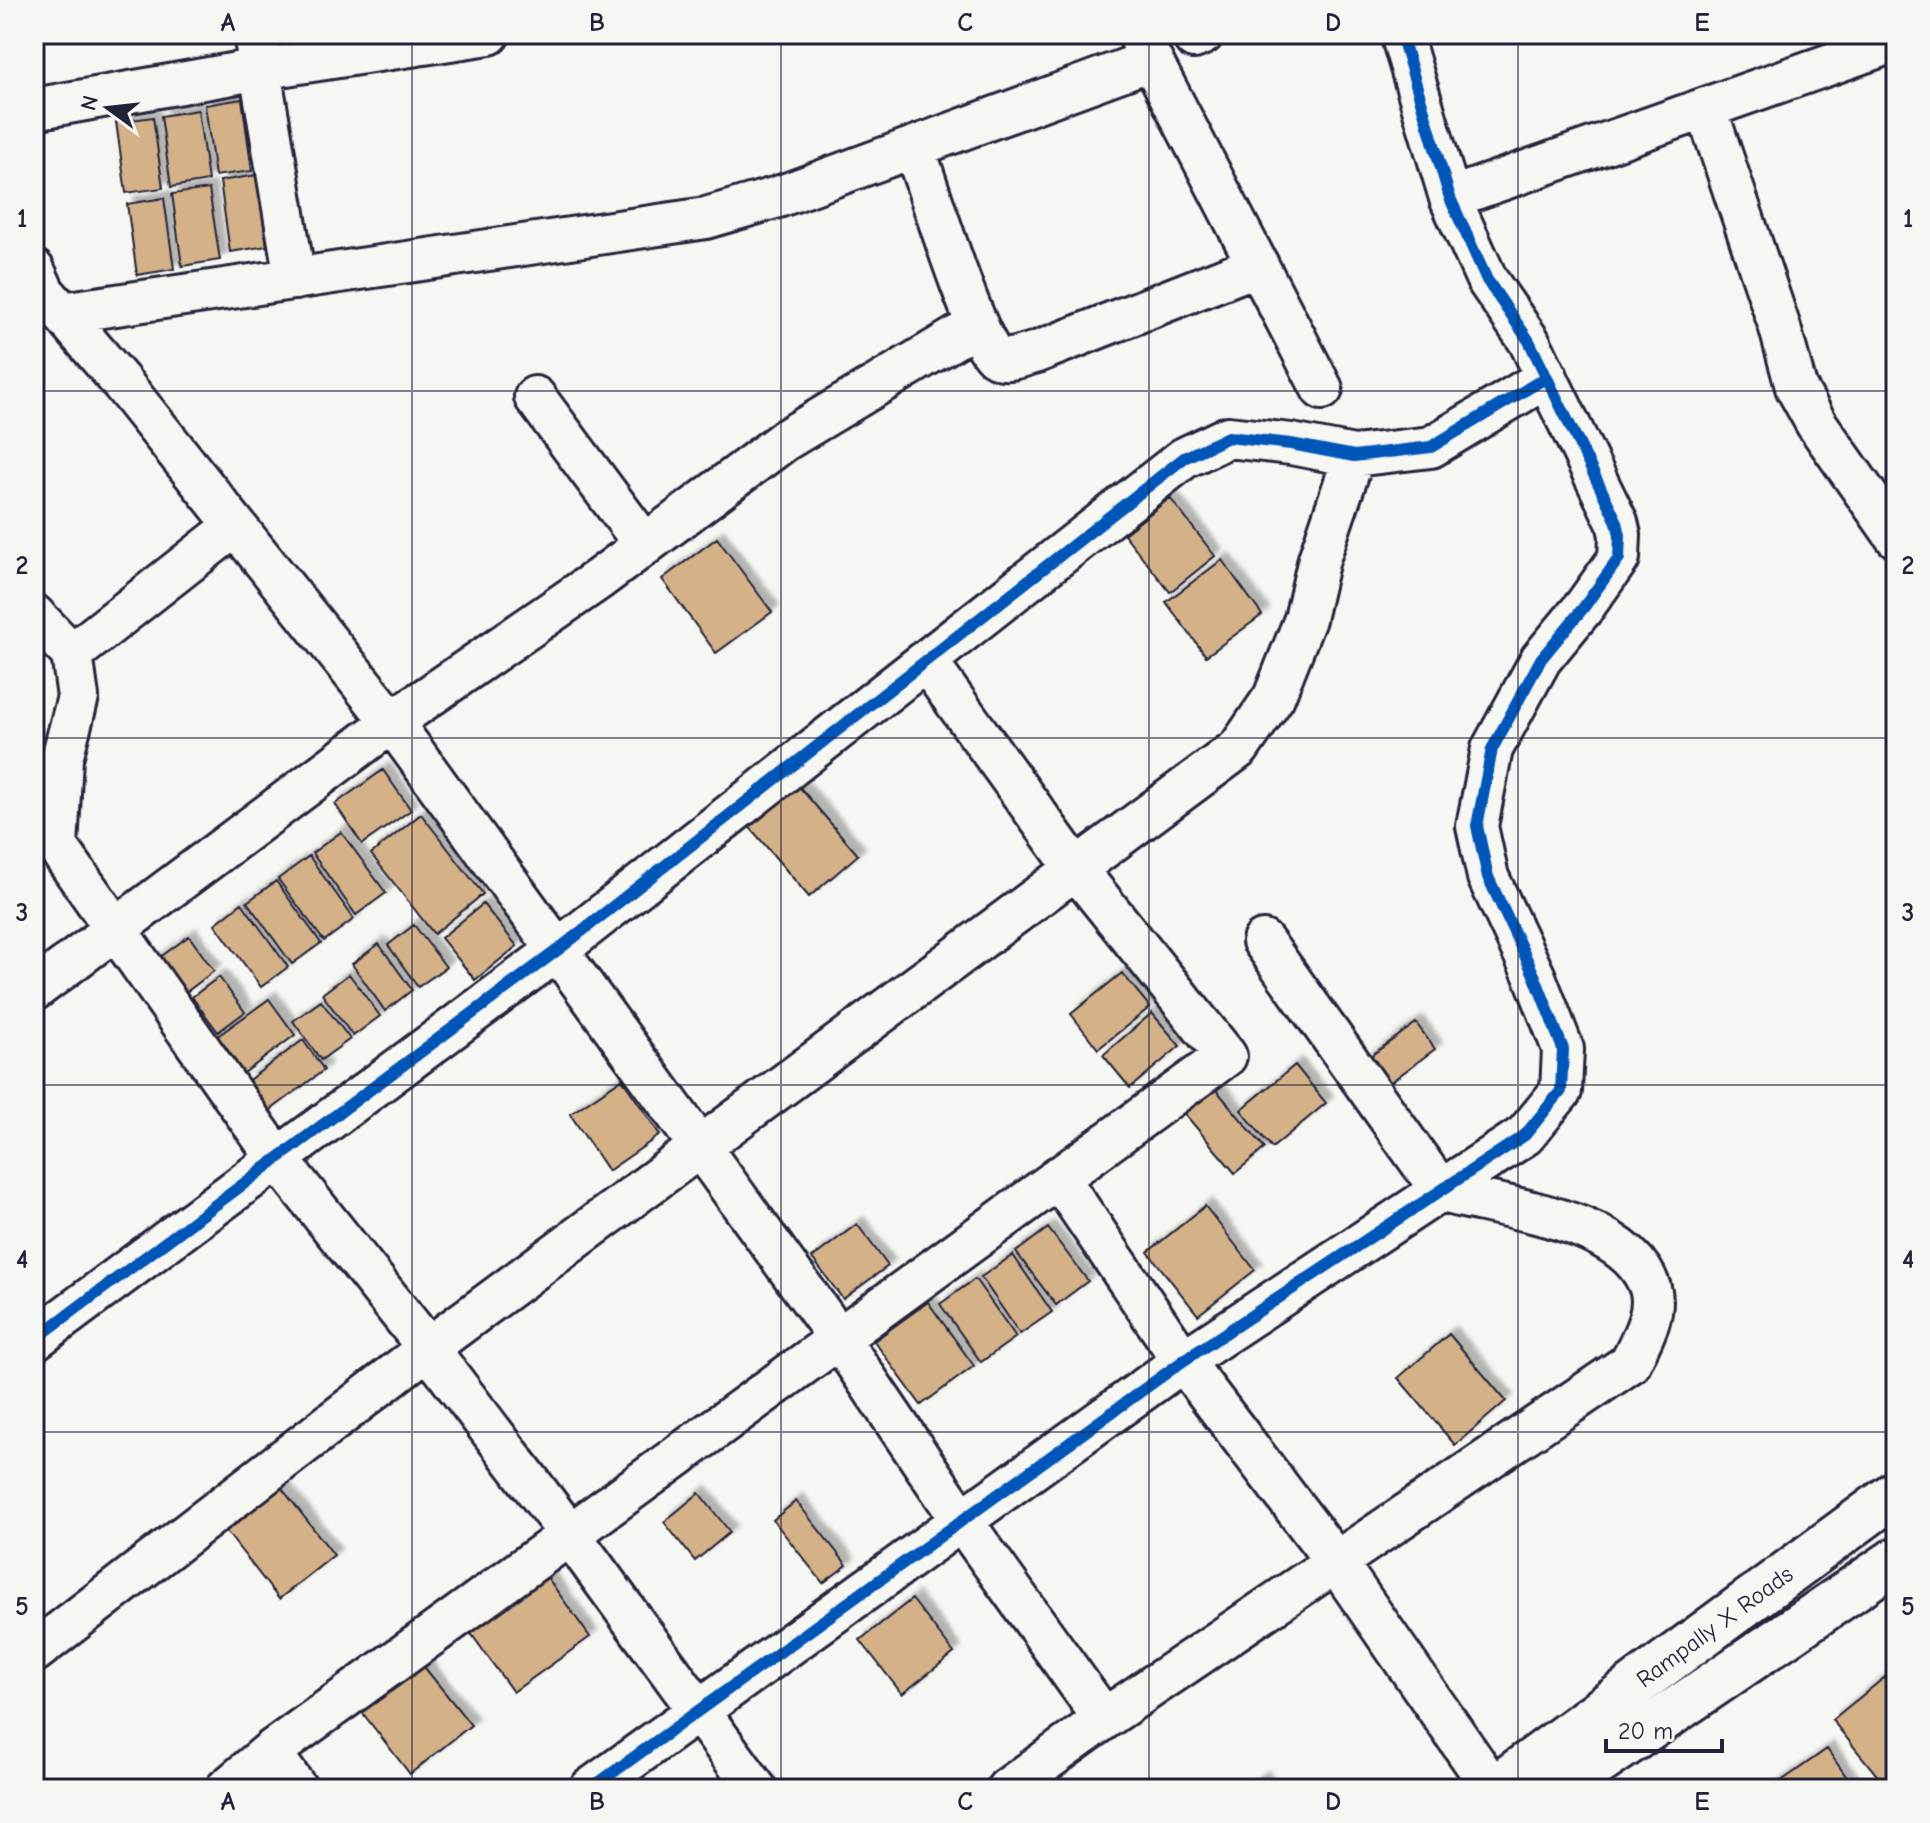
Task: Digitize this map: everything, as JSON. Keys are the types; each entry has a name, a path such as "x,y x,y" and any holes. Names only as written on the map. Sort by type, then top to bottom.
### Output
{"main road":[{"name":"Rampally X Roads","path":"1493,1789 1896,1493"},
{"path":"1560,1789 1891,1575"}],"street":[{"path":"34,109 257,52 489,34"},
{"path":"590,1789 1183,1361 1525,1135 1561,1091 1563,1049 1535,977 1488,877 1477,826 1492,749 1541,659 1619,558 1620,535 1617,522 1529,341 1487,280 1450,198 1401,34"},
{"path":"1450,198 1896,41"},
{"path":"62,313 706,218 778,197 914,147 1144,47 1322,389"},
{"path":"257,52 295,279"},
{"path":"1706,108 1780,328 1796,387 1816,423 1896,537"},
{"path":"914,147 977,325 991,353 998,358 1008,359 1037,352 1258,265"},
{"path":"34,270 44,292 392,722 838,1337 963,1522 1104,1719"},
{"path":"34,990 392,722 645,545 785,440 977,325"},
{"path":"34,1340 559,949 1184,458 1228,437 1291,444 1354,456 1431,447 1547,377"},
{"path":"535,397 645,545"},
{"path":"34,1652 428,1348 1239,748 1274,697 1305,619 1319,559 1354,456"},
{"path":"72,654 235,526"},
{"path":"34,615 72,654 78,697 62,758 57,846 277,1158 428,1348 571,1536 756,1789"},
{"path":"226,1789 270,1752 571,1536 838,1337 1226,1056 1076,869 926,661"},
{"path":"1007,1789 1104,1719 1630,1363 1649,1321 1650,1290 1634,1261 1588,1228 1442,1192 1263,941"},
{"path":"1058,1177 1183,1361 1336,1562 1493,1789"},
{"path":"270,1752 297,1789"}],"building":[{"path":"242,99 252,171 215,176 205,105"},
{"path":"198,110 208,181 171,187 161,116"},
{"path":"153,117 163,188 126,193 116,122"},
{"path":"257,175 267,246 230,252 220,181"},
{"path":"209,189 220,260 182,266 172,194"},
{"path":"164,198 174,269 137,275 127,204"},
{"path":"1170,498 1215,556 1170,592 1124,534"},
{"path":"717,538 772,612 716,653 662,579"},
{"path":"1222,560 1262,615 1206,656 1166,602"},
{"path":"383,770 411,810 362,844 335,804"},
{"path":"796,783 858,855 809,897 748,825"},
{"path":"421,814 483,894 434,934 371,854"},
{"path":"341,832 386,893 356,915 312,853"},
{"path":"309,856 354,919 324,941 278,879"},
{"path":"276,881 321,943 292,964 247,902"},
{"path":"242,903 288,967 261,987 215,924"},
{"path":"483,904 517,946 475,980 441,938"},
{"path":"414,925 446,967 418,987 388,945"},
{"path":"189,936 214,971 181,996 155,961"},
{"path":"379,944 412,990 385,1011 352,964"},
{"path":"1122,973 1150,1007 1098,1049 1071,1014"},
{"path":"349,974 380,1016 353,1036 322,994"},
{"path":"219,977 245,1012 218,1032 192,997"},
{"path":"269,999 295,1035 236,1079 208,1043"},
{"path":"321,1001 350,1039 321,1060 293,1021"},
{"path":"1152,1013 1180,1046 1130,1088 1103,1055"},
{"path":"1416,1023 1435,1049 1384,1087 1365,1060"},
{"path":"303,1040 324,1070 268,1112 246,1082"},
{"path":"1295,1065 1326,1103 1272,1148 1241,1110"},
{"path":"622,1079 660,1135 608,1171 570,1114"},
{"path":"1213,1086 1265,1148 1235,1173 1183,1112"},
{"path":"1205,1206 1255,1270 1198,1315 1148,1252"},
{"path":"857,1224 888,1266 843,1299 812,1258"},
{"path":"1048,1228 1088,1281 1056,1305 1016,1252"},
{"path":"1013,1255 1052,1312 1020,1334 981,1277"},
{"path":"975,1279 1016,1337 981,1362 940,1304"},
{"path":"928,1302 974,1366 921,1405 874,1341"},
{"path":"1449,1334 1506,1401 1455,1445 1398,1378"},
{"path":"280,1486 334,1555 279,1599 225,1530"},
{"path":"699,1493 730,1532 695,1561 664,1522"},
{"path":"796,1501 847,1565 823,1583 773,1520"},
{"path":"547,1577 590,1637 513,1692 470,1632"},
{"path":"912,1599 954,1653 902,1694 860,1640"},
{"path":"421,1663 471,1725 410,1774 361,1711"},
{"path":"1896,1668 1896,1789 1888,1789 1832,1720"},
{"path":"1827,1749 1855,1789 1770,1789"},
{"path":"1261,1778 1269,1789 1247,1789"}],"cycle path":[{"path":"590,1789 1183,1361 1525,1135 1561,1091 1563,1049 1535,977 1488,877 1477,826 1492,749 1541,659 1619,558 1620,535 1617,522 1529,341 1487,280 1450,198 1401,34"},
{"path":"34,1340 559,949 1184,458 1228,437 1291,444 1354,456 1431,447 1547,377"}]}
